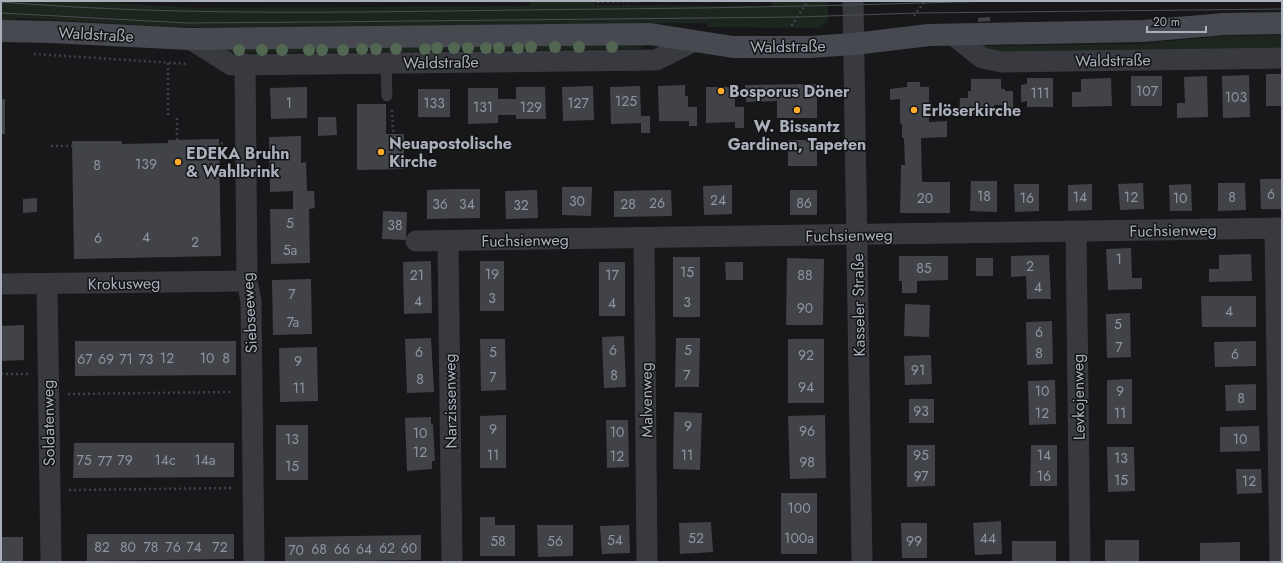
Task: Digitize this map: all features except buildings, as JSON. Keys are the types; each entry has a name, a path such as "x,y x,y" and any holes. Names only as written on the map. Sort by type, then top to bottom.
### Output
{"main road":[{"name":"Waldstraße","path":"1,31 190,39 650,34 733,47 809,47 854,44 929,35 1143,31 1224,24 1282,23"}],"street":[{"name":"Kasseler Straße","path":"853,1 862,562"},
{"name":"Waldstraße","path":"953,35 982,58 1002,62 1282,58"},
{"name":"Waldstraße","path":"190,39 231,65 656,60 694,41"},
{"name":"Siebseeweg","path":"245,64 247,281 251,301 254,562"},
{"name":"Fuchsienweg","path":"416,241 1279,228"},
{"path":"1279,228 1280,562"},
{"name":"Levkojenweg","path":"1076,231 1080,562"},
{"name":"Malvenweg","path":"644,238 647,562"},
{"name":"Narzissenweg","path":"448,241 452,562"},
{"name":"Krokusweg","path":"1,284 38,280 247,281"},
{"name":"Soldatenweg","path":"38,280 48,374 50,562"}],"lane":[{"path":"386,63 387,96"}],"path":[{"path":"597,2 641,1"},
{"path":"51,56 192,64"},
{"path":"168,63 168,115"},
{"path":"387,96 392,96 393,130 395,134"},
{"path":"177,115 177,145"},
{"path":"51,146 177,145 245,142"},
{"path":"1,374 48,374"},
{"path":"48,395 251,392"},
{"path":"49,491 252,488"}],"shaded area":[{"path":"1,1 84,1 195,8 530,6 531,1 594,1 595,5 772,6 772,1 828,1 828,21 820,28 708,27 707,23 178,27 16,18 14,22 1,21"},
{"path":"1282,35 1282,51 1010,54 975,46 1137,44 1223,36"},
{"path":"640,43 642,47 639,49 226,53 226,48"}],"tram line":[{"path":"1,2 168,11 390,12 828,6 1005,1"},
{"path":"1,13 187,23 797,17 917,13 1282,9"}],"place":[{"name":"Bosporus Döner","path":"721,91"},
{"name":"W. Bissantz Gardinen, Tapeten","path":"797,110"},
{"name":"Erlöserkirche","path":"914,110"},
{"name":"Neuapostolische Kirche","path":"381,152"},
{"name":"EDEKA Bruhn & Wahlbrink","path":"178,162"}]}
